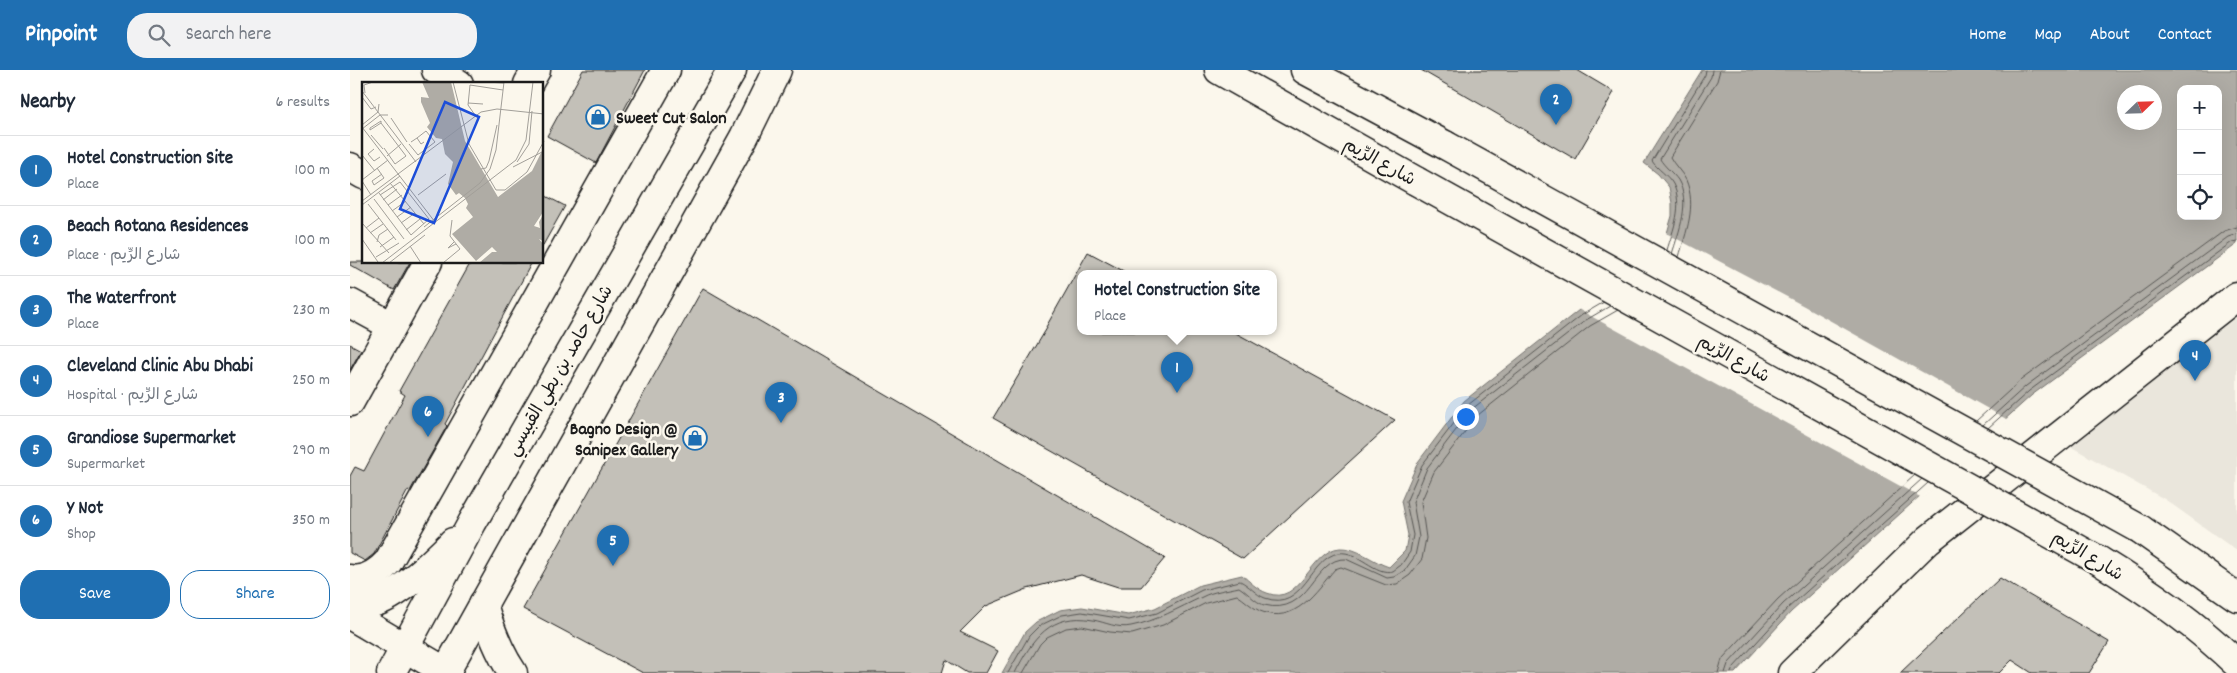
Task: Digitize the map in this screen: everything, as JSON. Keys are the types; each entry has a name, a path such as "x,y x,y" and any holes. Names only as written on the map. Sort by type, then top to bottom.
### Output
{"main road":[{"path":"436,70 456,82"},
{"path":"529,82 536,70"},
{"path":"350,579 357,581 369,577 380,571 388,562 666,70"},
{"name":"شارع حامد بن بطي القبيسي","path":"391,673 472,523 732,70"},
{"path":"744,137 777,70"},
{"path":"350,615 446,673 744,137 786,70"},
{"name":"شارع الرِّيم","path":"1219,70 2098,560 2152,595 2193,626 2237,664"},
{"path":"1305,70 2140,530 2237,597"},
{"path":"350,167 362,174"},
{"path":"350,402 427,264"},
{"path":"1792,673 1928,540 2237,296"},
{"path":"350,303 392,326"},
{"path":"350,601 366,604 379,600 414,580 472,523"},
{"path":"483,604 495,642 513,673"}],"shaded area":[{"path":"2237,317 2237,551 2166,500 2068,445"}],"water":[{"path":"1702,70 2237,70 2237,244 2032,395 1791,612 1735,673 1002,673 1025,632 1036,622 1060,610 1082,607 1128,615 1155,608 1200,585 1242,575 1264,592 1279,595 1289,592 1330,551 1340,548 1359,552 1389,567 1405,551 1408,535 1401,501 1418,462 1464,401 1579,310 1628,283 1660,257 1672,216 1672,203 1669,187 1658,174 1644,163"}],"pier":[{"path":"1664,232 1804,306 2008,420 1922,498 1578,309 1626,281 1657,256"}],"building":[{"path":"583,70 645,70 596,163 547,136"},
{"path":"1421,70 1577,70 1614,92 1575,159"},
{"path":"544,195 565,206 544,243"},
{"path":"1088,252 1122,270 1078,270"},
{"path":"350,262 362,262 362,264 409,264 394,290 350,265"},
{"path":"470,264 531,264 445,424 447,426 410,491 408,490 374,554 365,561 350,553 350,476 355,467 364,471 405,395 399,391"},
{"path":"1077,272 1077,335 1239,335 1395,420 1243,559 993,418"},
{"path":"703,288 1165,558 1141,587 1118,587 1081,575 1027,589 986,606 960,632 998,651 986,673 967,673 946,660 942,673 643,673 523,609"},
{"path":"350,344 361,350 350,370"},
{"path":"2000,578 2109,642 2089,673 2032,673 2012,660 1999,673 1900,673"}],"place":[{"name":"Sweet Cut Salon","path":"598,117"},
{"name":"Beach Rotana Residences","path":"1556,125"},
{"name":"Cleveland Clinic Abu Dhabi","path":"2195,381"},
{"name":"Hotel Construction Site","path":"1177,393"},
{"name":"The Waterfront","path":"781,423"},
{"name":"Y Not","path":"428,437"},
{"name":"Bagno Design @ Sanipex Gallery","path":"695,438"},
{"name":"Grandiose Supermarket","path":"613,566"}]}
